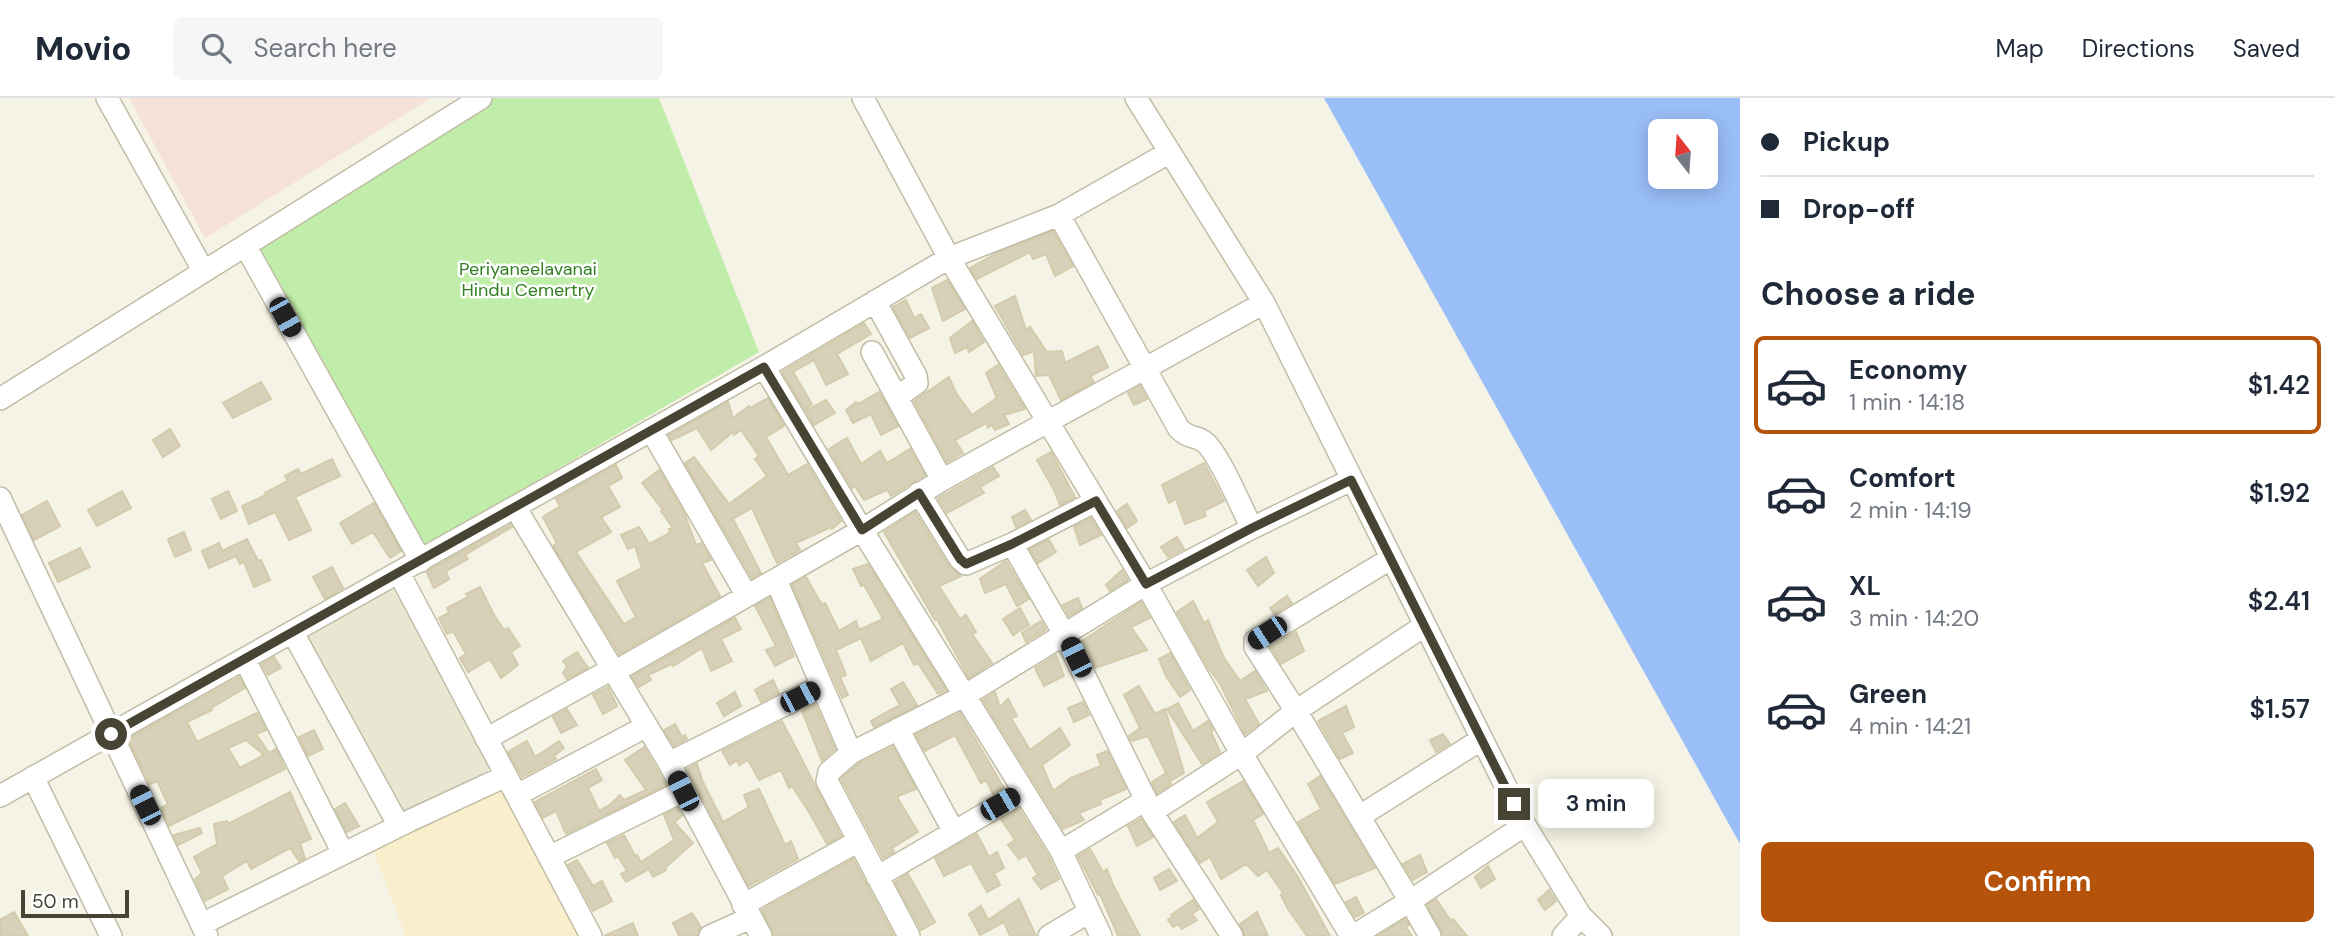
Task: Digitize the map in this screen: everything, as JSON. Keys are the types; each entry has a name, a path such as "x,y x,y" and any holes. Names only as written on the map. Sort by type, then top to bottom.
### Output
{"street":[{"path":"107,98 203,270"},
{"path":"0,399 481,98"},
{"path":"863,98 949,258 1146,584 1352,936 1525,825"},
{"path":"1136,98 1264,303 1525,825 1581,916 1601,936"},
{"path":"0,796 764,367 949,258 1059,215 1170,152"},
{"path":"1059,215 1179,429 1189,438 1202,440 1213,453 1252,528"},
{"path":"246,247 421,561"},
{"path":"875,301 916,376 917,383 897,397"},
{"path":"486,739 776,580 919,493 1264,303"},
{"path":"872,352 942,480"},
{"path":"764,367 1060,851 1101,936"},
{"path":"651,430 747,596"},
{"path":"909,936 827,781 829,772 851,753 964,696 1146,584 1351,480"},
{"path":"919,493 960,559 966,564 1096,501"},
{"path":"0,498 205,930 343,853 506,776"},
{"path":"516,507 645,727 669,763 751,920"},
{"path":"1012,544 1064,634 1149,806 1232,936"},
{"path":"1390,559 1255,641 1255,648 1360,816 1430,936"},
{"path":"399,573 591,936"},
{"path":"776,580 851,753"},
{"path":"1060,851 1149,806 1243,753 1296,711 1424,626"},
{"path":"293,633 400,825"},
{"path":"245,660 343,853"},
{"path":"669,763 821,686"},
{"path":"517,795 645,727"},
{"path":"898,729 954,832"},
{"path":"1360,816 1482,739"},
{"path":"33,777 111,936"},
{"path":"549,857 683,791"},
{"path":"877,877 1024,791"},
{"path":"710,936 751,920 857,842"},
{"path":"1049,936 1089,912"},
{"path":"1563,936 1581,916"}],"shaded area":[{"path":"129,98 431,98 205,238"},
{"path":"394,582 494,767 399,819 298,634"},
{"path":"502,783 579,936 406,936 373,849"}],"green space":[{"name":"Periyaneelavanai Hindu Cemertry","path":"481,98 659,98 759,352 416,551 246,247"}],"water":[{"path":"1324,98 1740,98 1740,844"}],"building":[{"path":"1053,231 1073,266 1055,276 1046,254 1033,259 1030,252 977,279 970,268 997,253"},
{"path":"947,280 965,309 943,321 932,288"},
{"path":"1015,296 1026,330 1030,327 1047,352 1062,351 1065,363 1098,346 1108,367 1090,376 1094,382 1061,400 1049,375 1036,376 1034,351 1023,355 995,306"},
{"path":"906,300 914,318 921,314 929,328 910,338 893,307"},
{"path":"972,321 984,342 969,352 967,347 955,353 950,338"},
{"path":"864,323 871,334 837,354 848,374 826,385 814,360 793,372 812,404 805,410 782,372"},
{"path":"998,365 1025,409 1004,415 1009,424 995,430 992,425 988,428 986,423 955,440 963,453 947,462 914,401 949,377 956,393 972,415 997,398 986,373"},
{"path":"261,382 271,399 233,418 223,403"},
{"path":"1140,386 1147,399 1134,405 1128,393"},
{"path":"879,392 898,426 881,435 871,414 853,423 846,410 856,402 858,404"},
{"path":"768,398 784,426 766,437 788,475 807,464 841,521 832,529 831,527 796,543 800,550 777,563 752,508 733,519 761,573 752,578 685,463 694,457 729,504 767,476 755,459 759,456 741,430 734,435 733,432 711,450 697,428 672,440 669,435 728,402 733,418 749,406 750,408"},
{"path":"826,400 835,413 814,425 806,411"},
{"path":"170,429 180,446 163,457 153,440"},
{"path":"847,438 861,464 880,451 887,463 910,449 925,475 891,496 887,490 864,500 855,486 852,488 829,449"},
{"path":"1051,452 1075,497 1060,505 1037,460"},
{"path":"332,459 340,476 295,497 311,530 289,540 275,512 249,524 242,506 288,481 285,476 298,469 301,474"},
{"path":"1204,463 1224,501 1204,511 1206,516 1185,524 1176,499 1169,503 1162,485"},
{"path":"616,465 622,478 608,486 620,507 601,517 611,532 576,552 624,624 636,617 617,581 642,568 635,546 628,549 621,535 639,527 649,544 670,533 669,529 673,528 642,483 659,470 685,515 696,545 701,543 711,560 702,563 720,596 619,654 553,546 557,543 543,517 560,506 556,499"},
{"path":"993,467 999,476 980,487 984,493 947,513 938,498"},
{"path":"122,491 131,508 97,526 88,510"},
{"path":"228,491 237,511 221,519 212,499"},
{"path":"47,501 60,526 34,540 22,515"},
{"path":"374,503 401,551 390,558 373,532 352,544 340,523"},
{"path":"1127,504 1137,521 1127,528 1117,511"},
{"path":"1025,510 1031,520 1016,527 1012,517"},
{"path":"915,512 949,566 961,576 939,586 960,619 966,615 976,632 972,634 992,663 969,678 884,532"},
{"path":"1091,518 1101,535 1080,545 1074,527"},
{"path":"510,525 512,527 465,555 468,559 446,571 449,579 434,588 427,573 431,569"},
{"path":"184,532 191,550 175,557 168,539"},
{"path":"1177,537 1184,549 1168,557 1161,547"},
{"path":"247,539 270,580 254,587 244,562 240,564 236,556 209,568 202,551 219,543 222,551"},
{"path":"1049,540 1056,552 1038,563 1030,549"},
{"path":"80,548 90,567 58,582 49,563"},
{"path":"1266,557 1274,573 1258,586 1247,570"},
{"path":"1006,561 1029,599 1017,606 1006,584 985,593 980,579"},
{"path":"868,564 946,690 938,694 918,663 914,665 903,643 871,661 861,638 836,650 846,675 840,677 848,695 842,698 792,585 806,577 822,605 825,603 839,631 856,621 859,630 883,619 853,569"},
{"path":"332,567 343,588 325,599 313,577"},
{"path":"1122,570 1128,580 1110,591 1106,585"},
{"path":"480,587 504,630 508,628 520,646 511,652 518,665 501,678 490,659 468,672 460,658 466,654 453,631 447,634 439,618 449,613 447,608"},
{"path":"1287,596 1292,603 1274,614 1270,608"},
{"path":"770,598 794,656 775,666 766,650 776,646 755,606"},
{"path":"1078,598 1082,608 1069,616 1063,605"},
{"path":"1193,601 1204,623 1208,620 1224,658 1240,681 1255,671 1267,691 1245,699 1259,724 1245,734 1220,684 1177,612"},
{"path":"1141,602 1150,618 1131,627 1147,650 1095,668 1082,641"},
{"path":"1020,608 1029,625 1013,635 1003,619"},
{"path":"735,618 741,629 721,639 732,661 711,671 702,648 673,666 672,664 648,675 651,680 639,687 632,677"},
{"path":"1041,621 1046,630 1026,642 1022,633"},
{"path":"1296,632 1304,651 1281,664 1271,647"},
{"path":"577,652 588,668 567,679 563,673 567,666 563,661"},
{"path":"1170,653 1190,690 1180,697 1159,659"},
{"path":"1056,655 1064,676 1044,686 1035,668"},
{"path":"274,657 281,668 268,675 262,664"},
{"path":"239,677 245,688 211,708 212,710 187,722 197,742 257,713 266,730 256,734 269,753 276,749 285,769 169,826 161,808 168,804 157,781 150,784 128,739","holes":["246,740 264,755 240,768 228,748"]},
{"path":"773,680 779,693 761,702 755,690"},
{"path":"903,682 917,705 874,727 871,721 900,705 891,689"},
{"path":"1139,686 1155,714 1165,709 1184,773 1170,781 1148,736 1132,741 1129,736 1140,728 1124,695"},
{"path":"608,687 617,706 603,714 593,695"},
{"path":"735,692 741,706 724,716 717,703"},
{"path":"995,692 1000,707 1008,699 1017,716 1011,718 1030,750 1060,728 1070,745 1042,765 1053,791 1071,778 1101,766 1097,755 1107,751 1126,789 1079,813 1084,820 1063,829 983,700"},
{"path":"1083,702 1089,715 1074,722 1068,708"},
{"path":"1178,703 1193,731 1208,721 1213,730 1211,732 1220,752 1202,764 1167,709"},
{"path":"815,704 835,749 822,761 802,711"},
{"path":"1346,706 1354,727 1342,733 1353,753 1340,759 1318,721"},
{"path":"567,709 577,725 561,733 553,717"},
{"path":"960,713 1004,788 993,794 986,780 981,783 955,735 925,751 916,735"},
{"path":"782,721 841,836 827,844 792,786 789,788 781,770 759,780 748,760 739,765 737,760 730,765 722,751"},
{"path":"675,724 682,737 685,735 687,739 674,746 664,730"},
{"path":"314,730 323,749 308,756 299,737"},
{"path":"1443,734 1450,744 1436,752 1430,740"},
{"path":"527,741 535,757 559,741 564,748 554,756 556,759 522,777 508,752"},
{"path":"644,747 666,785 566,834 556,811 543,818 535,802 596,769 602,780 588,788 599,811 620,795 624,800 646,790 625,760"},
{"path":"893,747 916,789 898,796 898,799 918,832 892,848 894,852 883,858 841,779 858,764"},
{"path":"697,764 723,822 749,807 744,795 759,789 785,845 791,841 798,859 749,886 687,769"},
{"path":"1166,773 1171,784 1157,793 1152,782"},
{"path":"1320,776 1375,868 1335,884 1298,822 1321,809 1308,784"},
{"path":"1243,781 1263,814 1253,820 1269,853 1278,848 1298,877 1330,936 1307,936 1288,909 1281,895 1283,893 1267,870 1258,876 1246,864 1221,879 1210,857 1200,863 1174,822 1185,815 1197,838 1218,822 1207,802"},
{"path":"290,792 311,839 300,843 305,858 299,861 290,848 251,869 247,861 222,876 228,889 205,901 195,879 202,873 194,857 217,844 214,824 227,821 228,824"},
{"path":"345,803 359,826 347,832 335,809"},
{"path":"678,808 682,816 674,822 693,843 665,868 666,870 653,877 649,869 626,882 621,874 627,871 618,856 615,858 607,843 624,835 641,862 674,840 664,815"},
{"path":"1019,809 1049,857 1059,879 1041,889 1033,878 1038,875 1026,855 1019,859 1008,845 1015,840 1001,819"},
{"path":"1141,819 1153,837 1137,846 1128,826"},
{"path":"200,828 202,833 178,845 174,835"},
{"path":"977,834 989,857 997,852 1004,868 994,873 1000,885 987,892 971,863 944,876 935,858"},
{"path":"1090,849 1103,872 1107,869 1140,936 1118,936 1100,894 1098,895 1078,856"},
{"path":"1420,855 1427,872 1413,880 1403,864"},
{"path":"853,859 894,936 774,936 762,910"},
{"path":"577,860 593,886 602,881 612,901 593,911 568,865"},
{"path":"1488,866 1495,879 1481,888 1475,877"},
{"path":"1169,869 1177,881 1160,890 1154,878"},
{"path":"908,874 935,922 921,930 895,882"},
{"path":"1549,890 1556,901 1545,910 1538,900"},
{"path":"1356,897 1364,913 1355,917 1346,902"},
{"path":"1019,899 1036,936 1010,936 1004,922 980,935 969,914 981,906 988,920"},
{"path":"1436,899 1451,921 1453,919 1467,936 1444,936 1427,905"},
{"path":"1193,900 1199,909 1192,914 1197,920 1182,929 1178,924 1173,927 1168,920 1173,916 1171,915"},
{"path":"14,912 28,936 0,936 0,920"},
{"path":"1257,912 1268,936 1245,936 1240,924"},
{"path":"692,913 701,927 697,936 679,936 673,923"},
{"path":"1405,919 1409,925 1406,927 1412,936 1378,936"},
{"path":"633,923 638,936 604,936"}],"route":[{"path":"111,734 764,367 862,530 919,493 960,559 966,564 1096,501 1146,584 1351,480 1514,804"}]}
